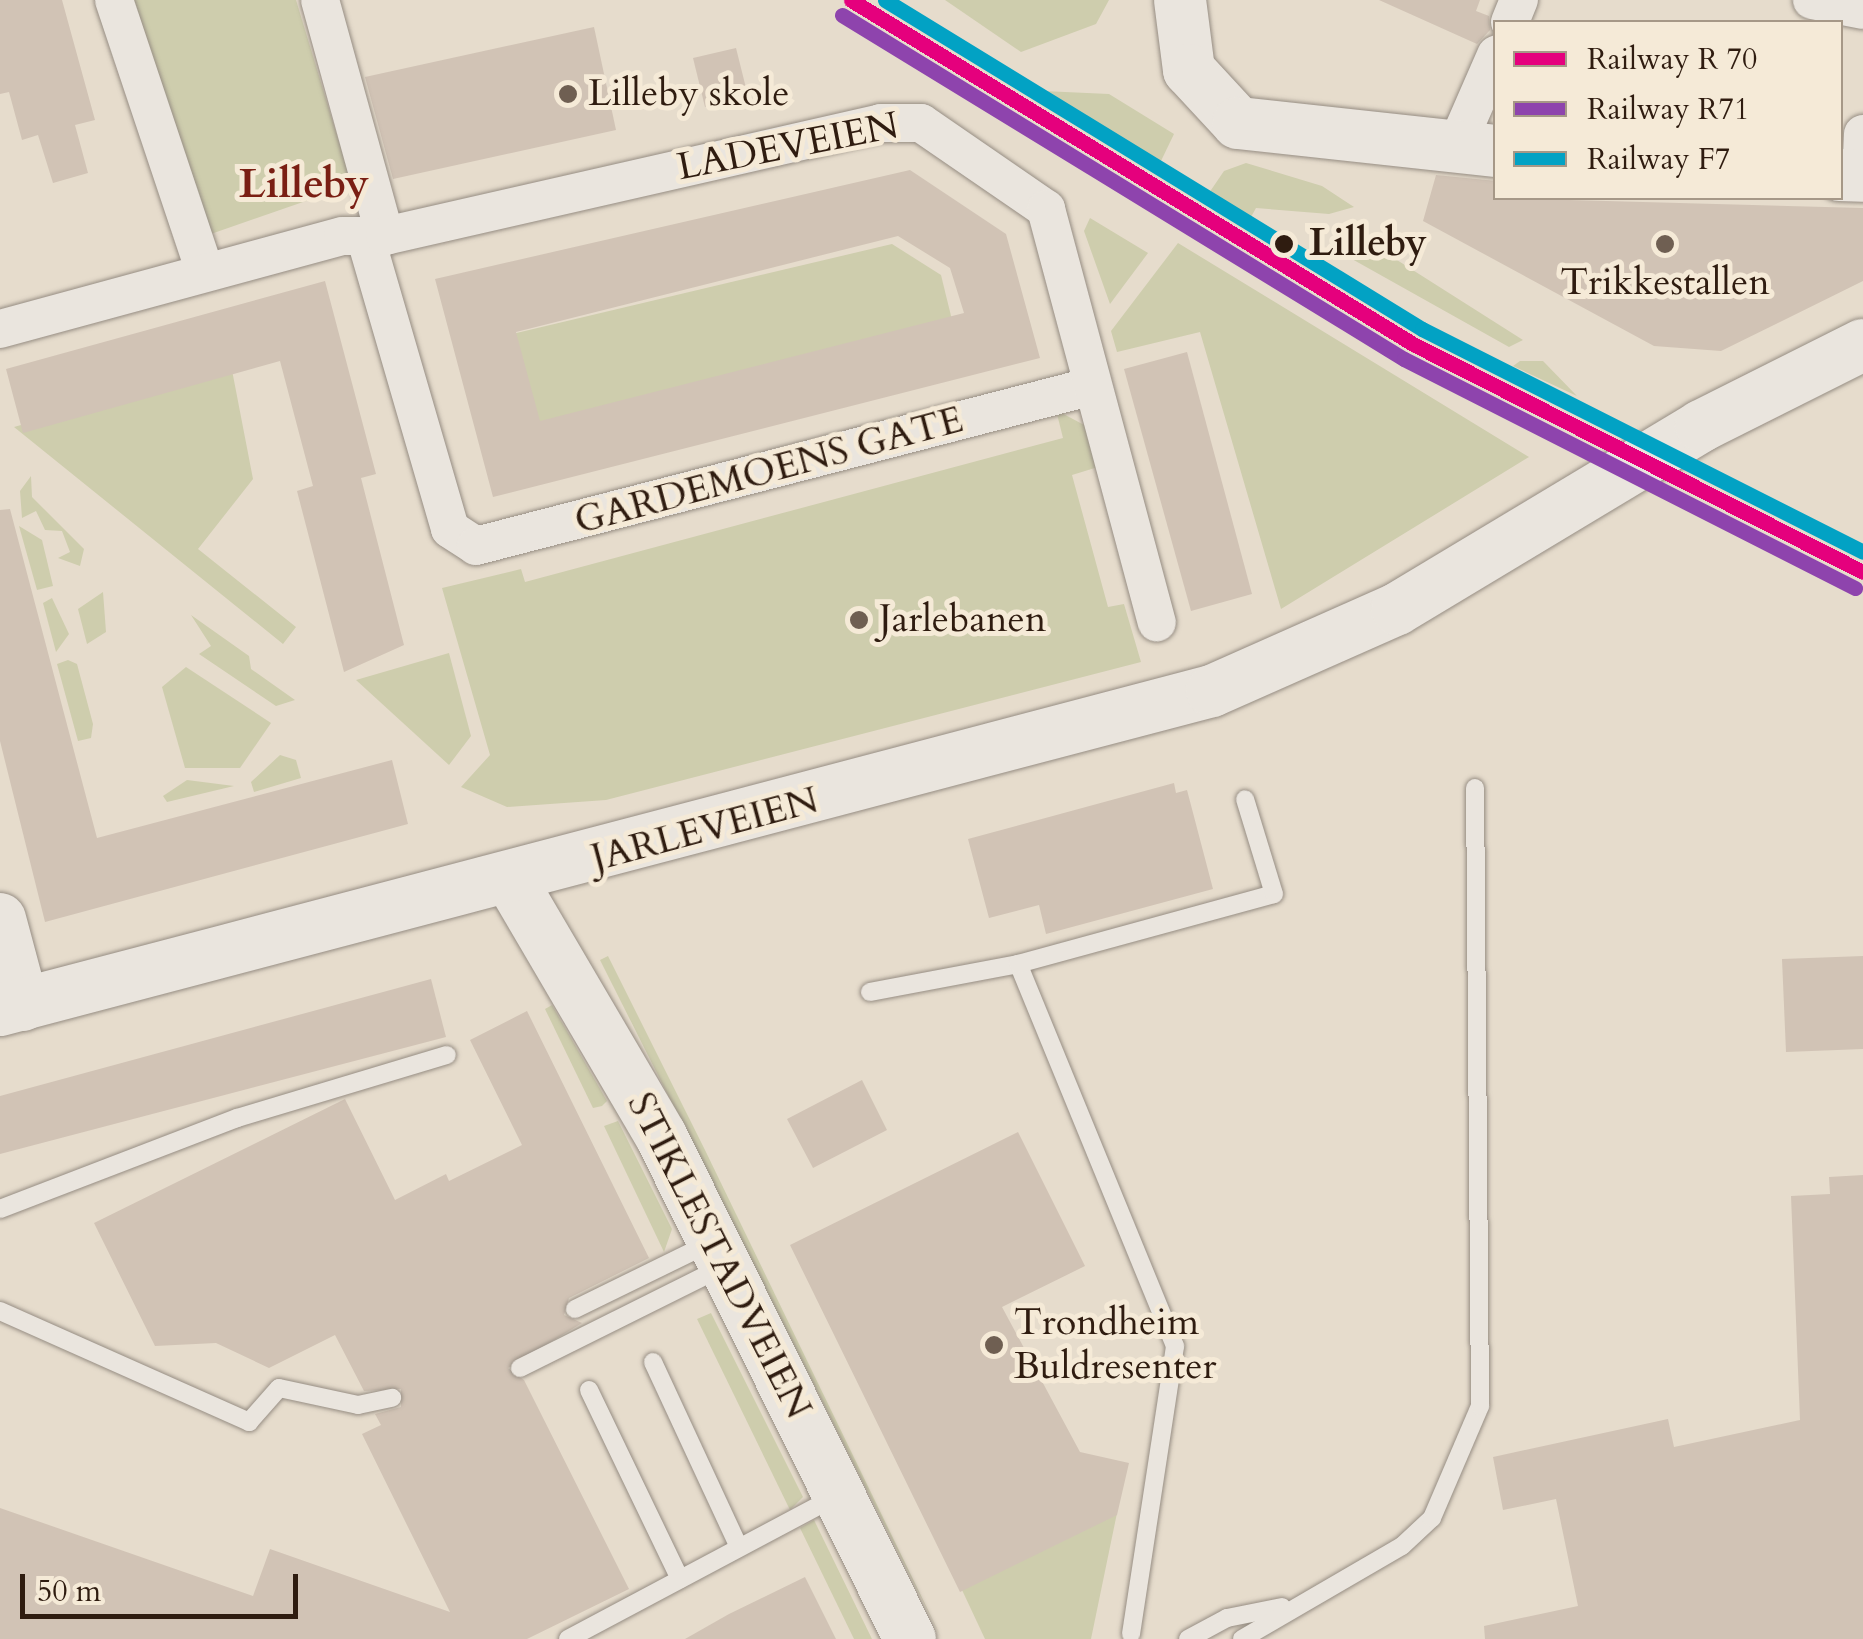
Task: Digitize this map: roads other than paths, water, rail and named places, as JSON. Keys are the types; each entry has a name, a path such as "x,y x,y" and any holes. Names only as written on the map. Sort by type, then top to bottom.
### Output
{"street":[{"path":"114,0 204,269"},
{"path":"320,0 375,236"},
{"path":"1180,0 1189,70 1238,123 1475,150 1493,69"},
{"path":"1812,0 1863,10"},
{"name":"LADEVEIEN","path":"0,329 204,269 375,236 882,123 921,122 1038,196 1157,622"},
{"name":"GARDEMOENS GATE","path":"375,236 450,529 476,546 1092,386"},
{"name":"JARLEVEIEN","path":"12,1008 512,882 1212,691 1398,610 1701,426 1863,345"},
{"name":"STIKLESTADVEIEN","path":"512,882 592,1011 719,1254 910,1639"},
{"path":"0,920 12,1008"}],"lane":[{"path":"1242,1639 1292,1604 1402,1546 1432,1518 1480,1406 1475,788"},
{"path":"870,992 1018,964 1274,894 1245,799"},
{"path":"1018,964 1174,1346 1130,1634"},
{"path":"0,1210 237,1118 447,1055"},
{"path":"576,1308 719,1254"},
{"path":"520,1368 719,1254"},
{"path":"0,1311 250,1422 278,1388 358,1404 392,1398"},
{"path":"653,1362 740,1548"},
{"path":"589,1390 680,1580"},
{"path":"568,1639 840,1494"},
{"path":"1188,1639 1227,1618 1292,1604"}],"rail line":[{"name":"F7","path":"885,0 1422,329 1863,552"},
{"name":"R71","path":"842,15 1404,359 1855,588"}],"place":[{"name":"Lilleby skole","path":"568,94"},
{"name":"Lilleby","path":"1284,244"},
{"name":"Trikkestallen","path":"1665,244"},
{"name":"Jarlebanen","path":"859,620"},
{"name":"Trondheim Buldresenter","path":"994,1345"}],"district":[{"name":"Lilleby","path":"304,184"}]}
